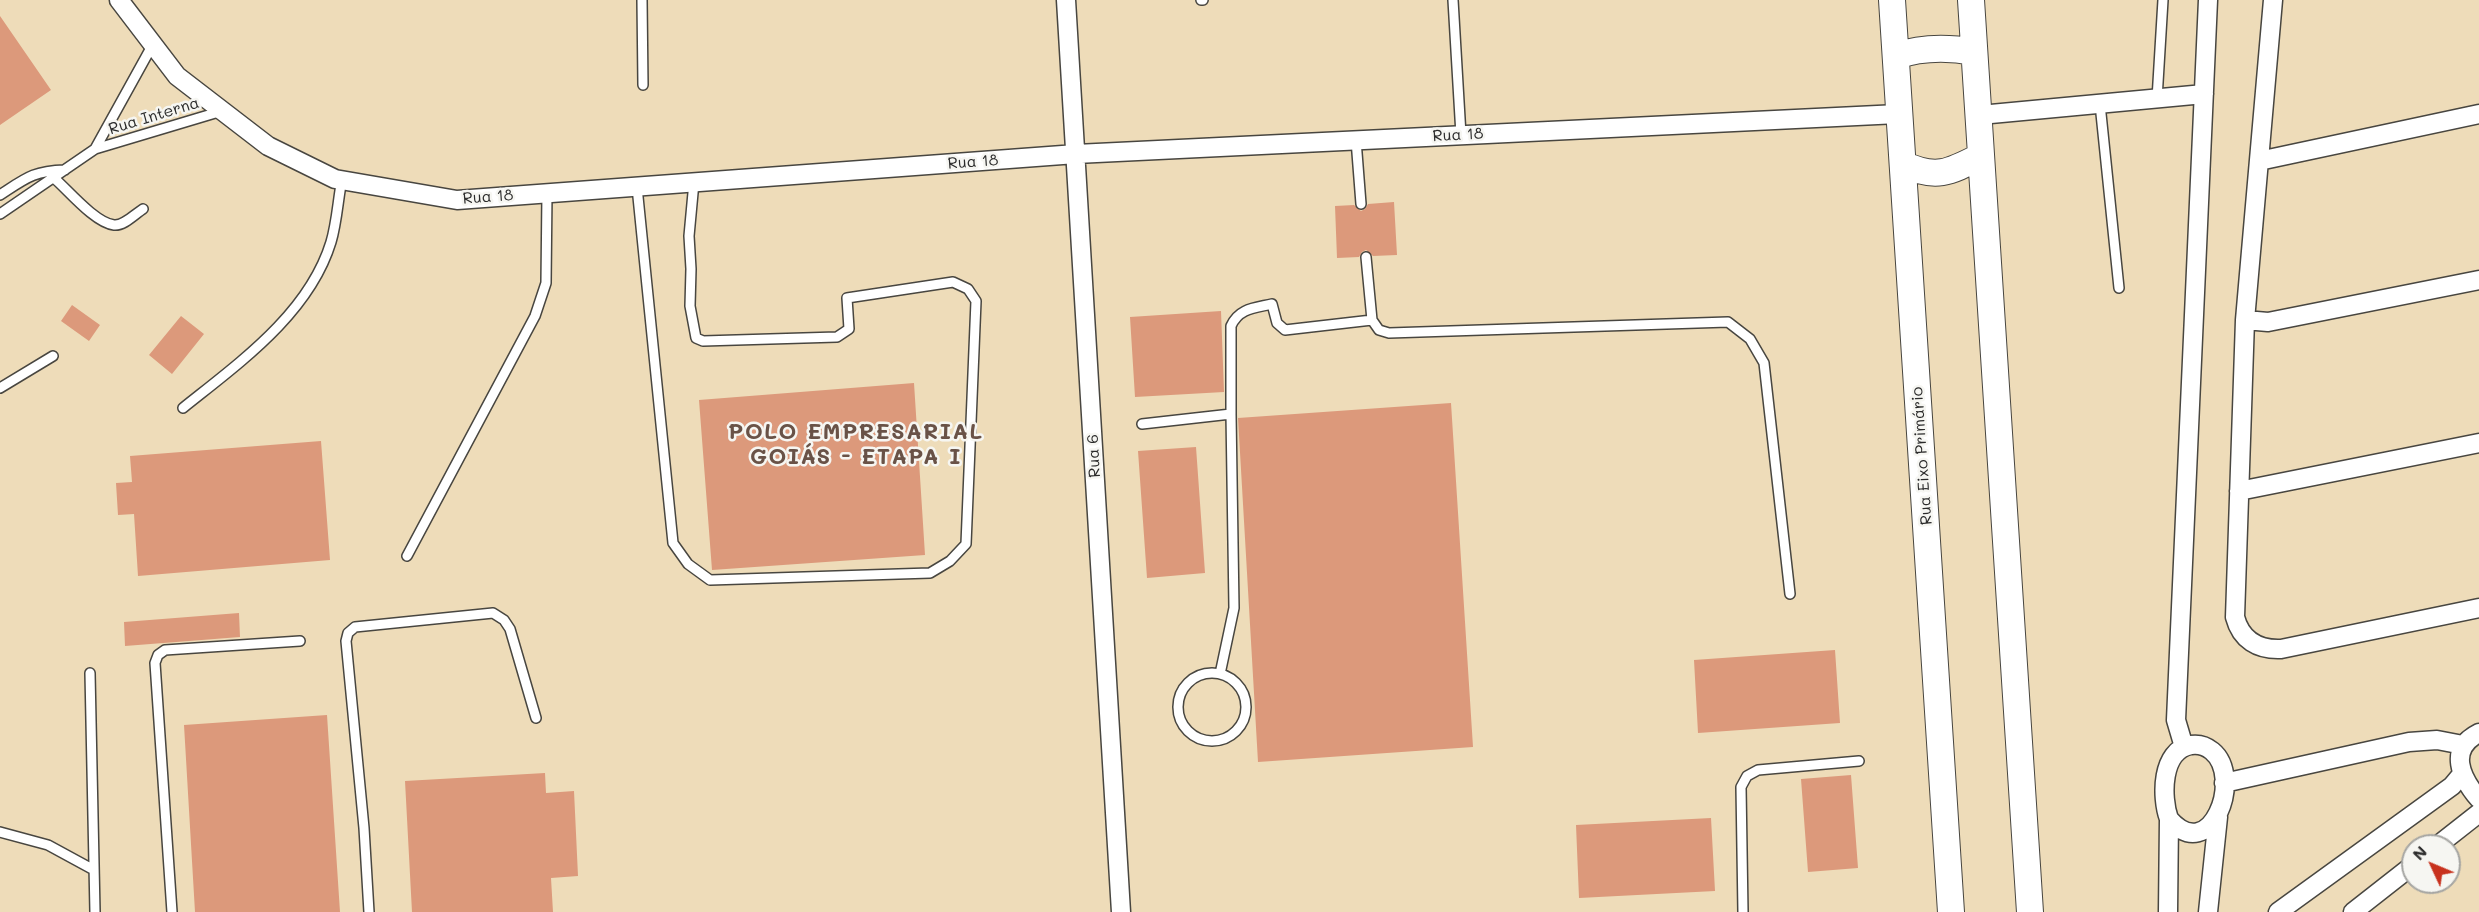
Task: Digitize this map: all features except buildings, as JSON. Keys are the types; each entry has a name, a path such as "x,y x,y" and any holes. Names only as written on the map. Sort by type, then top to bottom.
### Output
{"street":[{"name":"Rua 18","path":"120,0 152,46 177,76 268,146 335,179 342,178 457,200 1076,154 1898,114"},
{"name":"Rua 6","path":"1066,0 1121,912"},
{"name":"Rua Eixo Primário","path":"1892,0 1951,912"},
{"path":"1971,0 2030,912"},
{"path":"2184,747 2176,720 2208,0"},
{"path":"2273,0 2245,320 2235,617 2241,633 2253,644 2262,648 2281,649 2479,608"},
{"path":"1896,56 1911,51 1934,48 1974,52"},
{"path":"1980,115 2204,94"},
{"path":"2259,161 2479,114"},
{"path":"1904,164 1923,173 1953,171 1981,156"},
{"path":"2245,320 2268,322 2479,280"},
{"path":"2240,490 2479,443"},
{"path":"2479,733 2463,745 2459,764 2462,774 2479,799"},
{"path":"2224,783 2409,742 2437,740 2463,745"},
{"path":"2168,912 2169,819 2166,810 2166,769 2175,752 2184,747 2203,746 2212,750 2222,767 2224,783 2208,912"},
{"path":"2278,912 2452,786 2462,774"},
{"path":"2452,834 2479,813"},
{"path":"2169,819 2176,827 2194,832 2204,830 2218,817"},
{"path":"2353,912 2401,874"}],"lane":[{"path":"642,0 643,85"},
{"path":"1454,0 1461,135"},
{"path":"2157,99 2163,0"},
{"name":"Rua Interna","path":"95,149 152,46"},
{"path":"2100,104 2119,288"},
{"name":"Rua Interna","path":"0,214 95,149 222,111"},
{"path":"1356,140 1361,204"},
{"path":"0,195 31,175 42,171 64,170"},
{"path":"54,177 100,220 114,225 122,224 143,209"},
{"path":"183,408 243,359 286,317 314,281 331,242 342,178"},
{"path":"637,187 673,543 688,564 710,580 930,573 950,561 966,544 976,301 968,289 953,282 847,298 849,329 837,337 703,341 696,338 690,306 689,236 694,182"},
{"path":"407,556 535,316 546,283 547,193"},
{"path":"1366,256 1372,320 1379,330 1389,333 1728,322 1750,339 1764,363 1790,594"},
{"path":"1220,674 1234,609 1231,326 1235,317 1245,310 1272,304 1277,323 1285,330 1372,320"},
{"path":"0,388 53,356"},
{"path":"1142,423 1231,414"},
{"path":"369,912 364,828 346,641 348,633 355,627 493,613 504,620 510,629 536,718"},
{"path":"171,912 155,663 158,655 165,650 300,641"},
{"path":"90,673 95,912"},
{"path":"1220,674 1238,686 1244,695 1245,716 1234,734 1224,739 1203,740 1186,729 1178,710 1179,699 1190,681 1199,676 1220,674"},
{"path":"1743,912 1742,787 1747,776 1758,770 1859,761"},
{"path":"0,832 48,845 94,870"}],"district":[{"name":"POLO EMPRESARIAL GOIÁS - ETAPA I","path":"856,444"}]}
